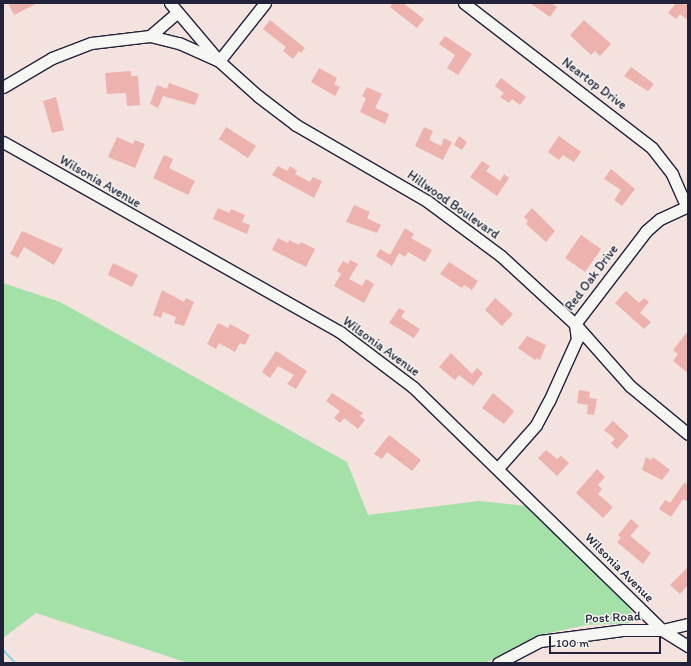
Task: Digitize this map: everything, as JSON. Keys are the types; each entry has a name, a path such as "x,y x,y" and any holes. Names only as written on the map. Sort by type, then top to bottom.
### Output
{"street":[{"path":"3,87 52,58 91,43 150,36 179,43 219,62 265,3"},
{"name":"Neartop Drive","path":"464,3 652,148 672,174 687,206"},
{"path":"150,36 173,8"},
{"name":"Hillwood Boulevard","path":"173,8 219,62 296,124 427,200 473,234 575,324 630,386 688,434"},
{"name":"Wilsonia Avenue","path":"3,142 340,332 413,387 498,468 662,630 688,646"},
{"name":"Red Oak Drive","path":"498,468 536,424 549,401 577,339 575,324 646,231 660,219 687,206"},
{"name":"Post Road","path":"498,663 546,640 624,630 662,630 688,624"}],"green space":[{"path":"3,283 60,302 347,462 368,515 479,501 526,506 627,605 635,618 630,623 586,625 540,635 485,663 188,663 36,613 3,638"}],"building":[{"path":"8,3 38,3 14,15"},
{"path":"393,3 403,3 424,19 417,28 390,7"},
{"path":"530,3 551,3 557,7 550,17"},
{"path":"676,3 688,5 688,20 680,14 676,19 668,13"},
{"path":"270,20 305,48 301,53 299,51 293,59 283,51 286,47 263,29"},
{"path":"584,20 611,44 600,56 595,51 591,55 570,35"},
{"path":"445,36 472,54 458,75 447,68 455,55 439,44"},
{"path":"631,67 654,84 648,91 624,76"},
{"path":"319,68 337,78 334,84 340,87 335,96 311,82"},
{"path":"131,71 131,76 138,76 140,105 127,106 126,93 107,94 105,73"},
{"path":"501,78 526,97 520,105 512,99 509,103 500,97 504,93 495,86"},
{"path":"169,83 199,94 195,105 163,96 158,108 150,104 157,85 167,89"},
{"path":"367,87 382,94 375,108 389,114 385,124 360,112 366,98 362,96"},
{"path":"56,97 64,130 52,133 43,101"},
{"path":"226,127 256,146 248,158 219,139"},
{"path":"424,127 433,131 429,140 441,146 444,138 452,142 443,160 415,146"},
{"path":"459,136 467,142 462,150 454,145"},
{"path":"559,136 581,152 574,162 563,155 559,160 548,152"},
{"path":"117,137 133,144 135,140 145,144 135,168 108,157"},
{"path":"164,155 173,159 169,168 195,181 188,195 153,178"},
{"path":"482,161 490,166 486,171 500,181 504,174 509,178 497,196 470,177"},
{"path":"278,166 287,171 290,166 297,171 295,174 310,182 313,177 322,181 314,198 272,175"},
{"path":"611,169 635,189 622,206 614,200 621,190 604,179"},
{"path":"354,205 370,212 367,218 381,225 377,233 346,222"},
{"path":"218,208 229,213 231,209 245,215 242,222 250,225 247,234 213,219"},
{"path":"532,208 555,231 546,242 526,224 528,221 524,217"},
{"path":"405,228 414,234 411,238 432,250 425,262 408,252 405,257 399,253 392,266 376,256 380,249 390,255"},
{"path":"22,231 63,249 54,265 24,247 18,258 10,254"},
{"path":"581,235 601,249 585,272 565,258"},
{"path":"278,238 288,243 289,240 299,245 301,242 315,249 306,267 272,250"},
{"path":"350,260 358,264 349,279 362,286 366,279 374,284 364,303 334,286 341,274 337,271 343,261 348,264"},
{"path":"449,262 478,281 472,290 464,285 462,288 440,274"},
{"path":"113,263 138,275 132,287 108,275"},
{"path":"162,290 184,302 186,298 194,302 184,326 174,323 176,317 163,312 161,318 153,315"},
{"path":"626,291 639,303 644,298 649,302 640,313 651,322 644,329 615,303"},
{"path":"495,298 513,314 502,326 485,310"},
{"path":"399,308 405,311 401,317 420,329 414,338 389,323"},
{"path":"218,323 228,328 230,324 250,335 245,345 240,343 235,352 219,343 216,349 207,344"},
{"path":"688,331 688,373 673,361 678,354 673,350"},
{"path":"527,336 546,345 540,360 537,358 535,360 518,348"},
{"path":"276,351 307,371 296,389 287,384 294,375 278,366 270,378 262,372"},
{"path":"451,353 472,374 477,368 483,373 473,386 459,375 455,380 439,367"},
{"path":"579,390 590,392 589,398 597,399 594,415 587,414 588,405 577,403"},
{"path":"332,393 363,413 360,416 365,420 358,429 344,418 340,423 334,418 340,411 326,401"},
{"path":"493,393 514,411 504,424 482,408"},
{"path":"613,421 629,436 617,449 611,443 615,439 604,430"},
{"path":"389,435 421,460 412,471 387,452 382,459 374,454"},
{"path":"546,450 557,459 561,456 569,463 557,476 538,458"},
{"path":"646,457 651,460 653,457 670,470 662,480 642,470"},
{"path":"597,469 605,477 598,485 602,489 598,494 613,507 603,518 576,493"},
{"path":"684,483 688,485 688,502 683,499 671,517 659,509 665,500 670,503"},
{"path":"631,519 639,526 630,536 651,553 643,564 617,542 621,538 618,535"},
{"path":"688,567 688,585 680,594 670,585"}],"waterway":[{"path":"3,650 15,663"}]}
